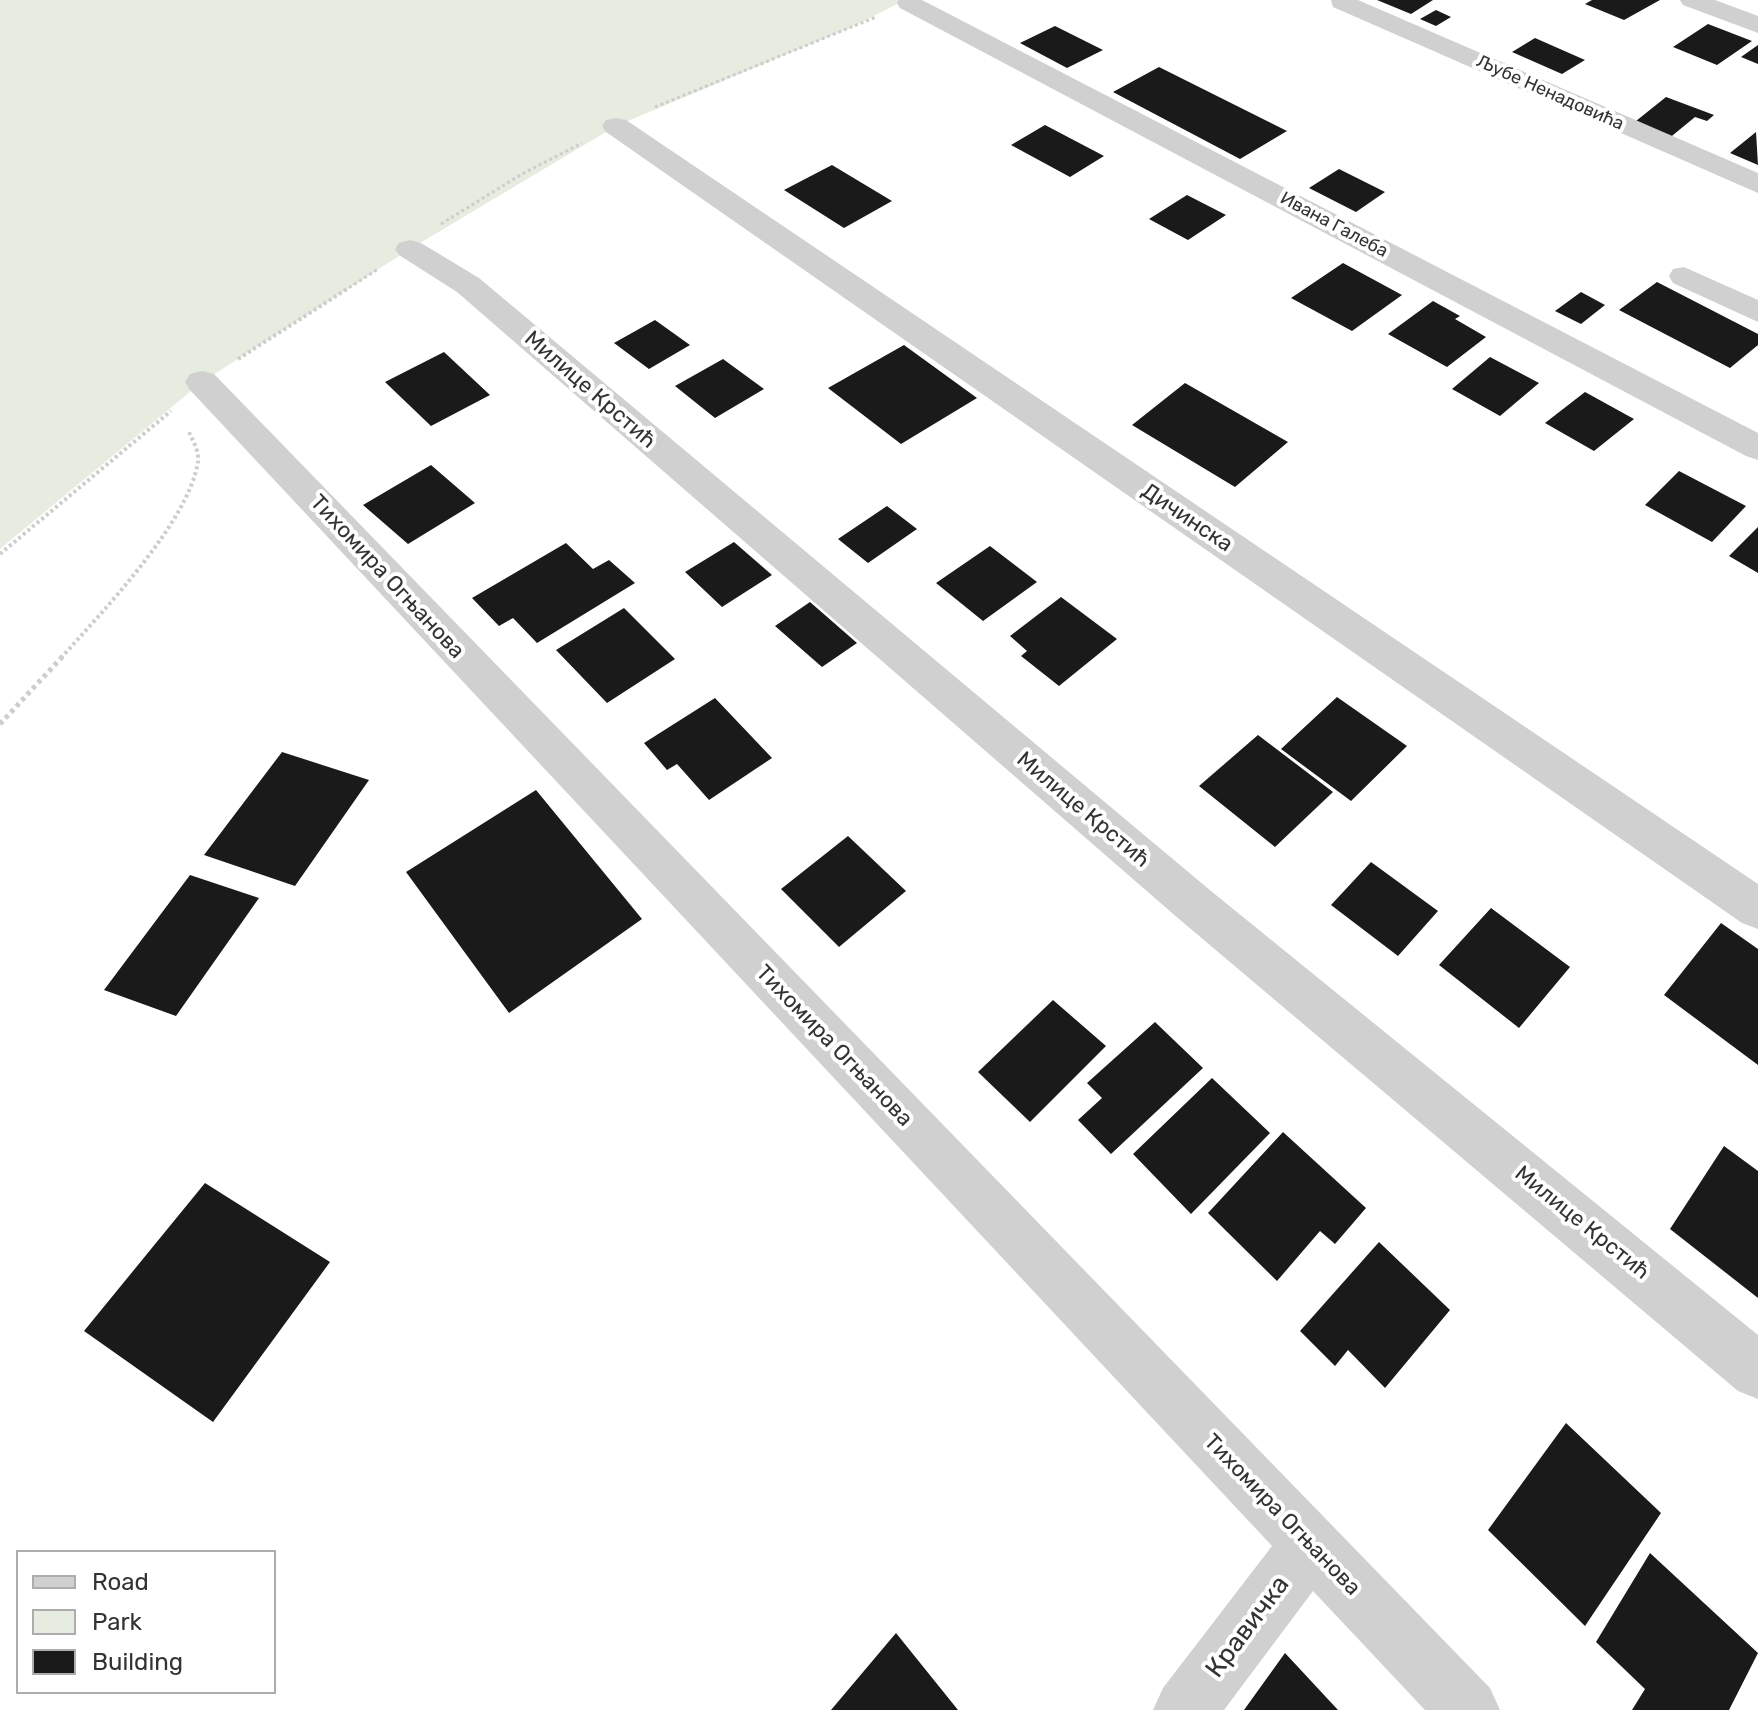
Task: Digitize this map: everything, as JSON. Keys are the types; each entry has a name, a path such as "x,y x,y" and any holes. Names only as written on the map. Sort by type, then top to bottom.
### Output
{"street":[{"path":"1692,0 1758,25"},
{"name":"Љубе Ненадовића","path":"1342,2 1758,184"},
{"name":"Ивана Галеба","path":"909,3 1758,448"},
{"name":"Дичинска","path":"616,126 1758,909"},
{"name":"Милице Крстић","path":"410,249 468,285 1195,905 1758,1371"},
{"path":"1684,276 1758,312"},
{"name":"Тихомира Огњанова","path":"202,382 1468,1710"},
{"name":"Кравичка","path":"1185,1710 1310,1545"}],"path":[{"path":"0,724 116,595 186,499 198,458 189,431"}],"green space":[{"path":"0,0 905,0 856,25 616,126 410,249 202,382 0,549"}],"building":[{"path":"1377,0 1433,0 1411,14"},
{"path":"1592,0 1660,0 1624,20 1585,4"},
{"path":"1436,10 1451,17 1436,26 1420,19"},
{"path":"1708,24 1752,41 1717,65 1673,47"},
{"path":"1055,26 1103,50 1067,68 1020,43"},
{"path":"1535,38 1585,60 1562,74 1512,52"},
{"path":"1758,45 1758,64 1741,57"},
{"path":"1159,67 1287,131 1240,159 1113,92"},
{"path":"1666,97 1714,115 1707,121 1695,117 1667,140 1631,125"},
{"path":"1045,125 1104,156 1070,177 1011,145"},
{"path":"1756,132 1758,165 1730,153"},
{"path":"832,165 892,201 844,228 784,190"},
{"path":"1339,169 1385,192 1356,212 1309,188"},
{"path":"1187,195 1226,215 1188,240 1149,219"},
{"path":"1343,263 1402,295 1352,331 1291,298"},
{"path":"1657,282 1758,334 1758,345 1730,368 1619,310"},
{"path":"1581,292 1605,305 1581,324 1555,311"},
{"path":"1433,301 1460,316 1455,319 1486,337 1447,367 1388,334"},
{"path":"655,320 690,345 649,369 614,343"},
{"path":"904,345 977,398 901,444 828,388"},
{"path":"444,352 490,395 431,426 385,382"},
{"path":"1490,357 1539,383 1500,416 1452,389"},
{"path":"723,359 764,389 715,418 675,386"},
{"path":"1185,383 1288,442 1235,487 1132,425"},
{"path":"1585,392 1634,419 1594,451 1545,423"},
{"path":"431,465 475,503 408,544 363,505"},
{"path":"1679,471 1746,506 1712,542 1645,505"},
{"path":"887,506 917,529 868,563 838,539"},
{"path":"1758,527 1758,573 1729,556"},
{"path":"734,542 772,575 722,607 685,572"},
{"path":"566,543 593,569 609,560 635,583 537,643 513,618 499,626 472,598"},
{"path":"990,546 1037,582 983,621 936,583"},
{"path":"1061,597 1117,639 1059,686 1021,656 1027,651 1010,636"},
{"path":"810,602 857,643 822,667 775,626"},
{"path":"624,608 675,659 607,703 556,650"},
{"path":"1337,697 1407,746 1351,801 1281,749"},
{"path":"715,698 772,758 709,800 677,764 667,770 644,743"},
{"path":"1258,735 1333,792 1275,847 1199,786"},
{"path":"282,752 369,780 295,886 204,855"},
{"path":"536,790 642,919 509,1013 406,872"},
{"path":"848,836 906,891 839,947 781,889"},
{"path":"1371,862 1438,911 1398,956 1331,905"},
{"path":"190,875 259,898 176,1016 104,990"},
{"path":"1491,908 1570,967 1519,1028 1439,965"},
{"path":"1721,923 1758,949 1758,1065 1664,995"},
{"path":"1053,1000 1106,1046 1030,1122 978,1072"},
{"path":"1155,1022 1203,1068 1111,1154 1078,1120 1102,1098 1087,1083"},
{"path":"1212,1078 1270,1133 1191,1214 1133,1154"},
{"path":"1283,1132 1366,1208 1335,1244 1320,1231 1277,1281 1208,1213"},
{"path":"1724,1146 1758,1171 1758,1298 1670,1229"},
{"path":"205,1183 330,1262 213,1422 84,1331"},
{"path":"1379,1242 1450,1310 1385,1388 1348,1350 1335,1366 1300,1331"},
{"path":"1566,1423 1661,1513 1585,1626 1488,1530"},
{"path":"1650,1553 1758,1653 1729,1710 1632,1710 1645,1689 1596,1642"},
{"path":"896,1633 958,1710 831,1710"},
{"path":"1285,1653 1338,1710 1244,1710"}]}
